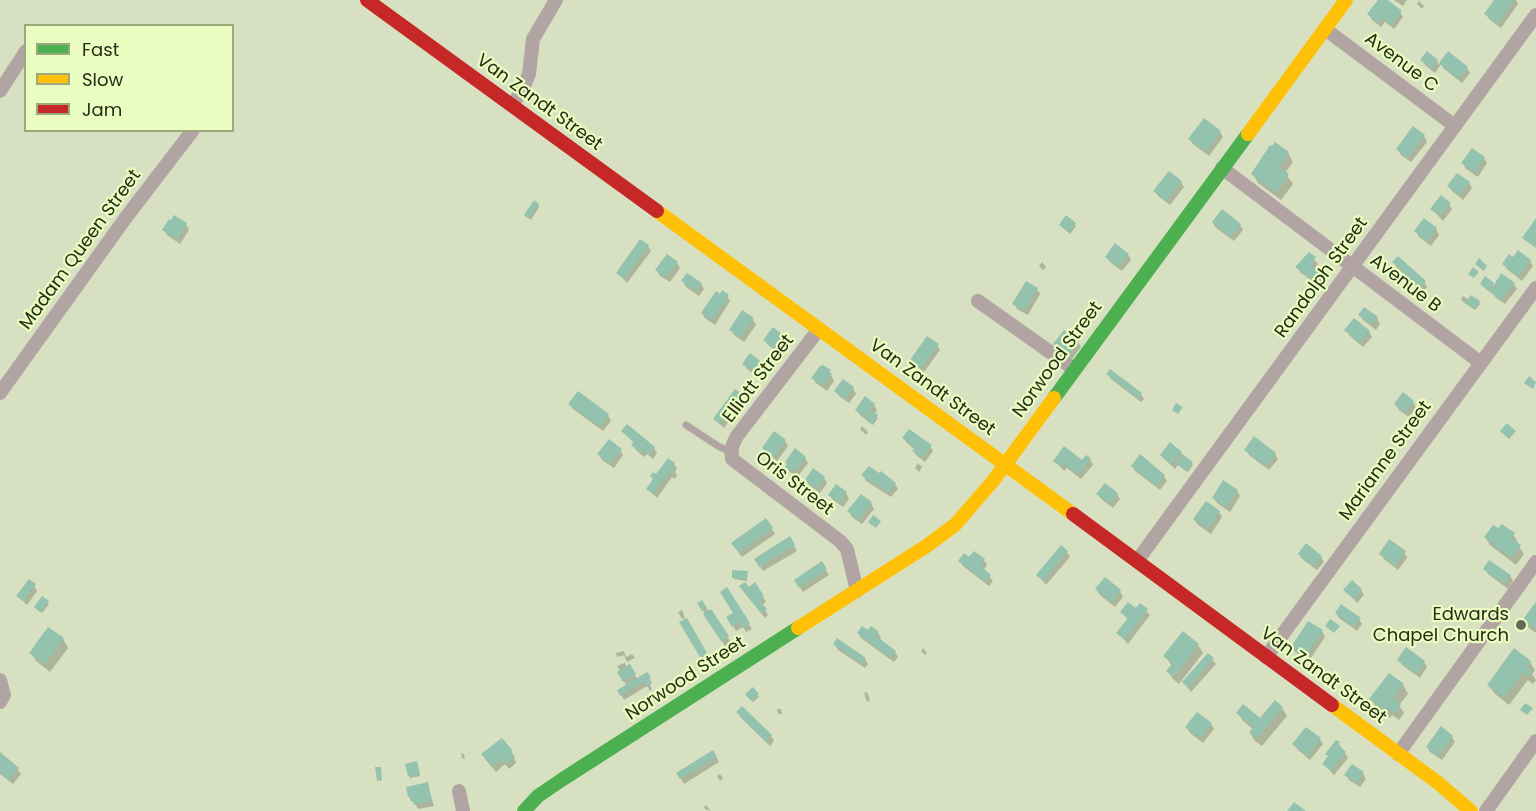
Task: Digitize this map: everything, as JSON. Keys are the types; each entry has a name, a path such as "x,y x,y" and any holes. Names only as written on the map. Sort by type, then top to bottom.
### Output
{"street":[{"name":"Van Zandt Street","path":"368,0 1137,561 1437,782 1471,811"},
{"path":"512,105 522,91 529,74 533,39 556,0"},
{"name":"Norwood Street","path":"524,811 538,796 563,779 926,547 955,525 980,498 1346,0"},
{"name":"Randolph Street","path":"1137,561 1536,15"},
{"name":"Avenue C","path":"1325,28 1455,126"},
{"path":"0,91 24,54"},
{"name":"Madam Queen Street","path":"0,393 127,216 191,132"},
{"name":"Avenue B","path":"1222,168 1481,363"},
{"name":"Marianne Street","path":"1266,657 1536,288"},
{"path":"978,301 1074,369"},
{"name":"Elliott Street","path":"731,452 737,436 819,329"},
{"name":"Oris Street","path":"731,452 732,459 840,541 847,549 857,591"},
{"path":"1398,754 1536,562"},
{"path":"0,680 2,698"},
{"path":"1486,811 1536,741"},
{"path":"459,791 463,811"}],"lane":[{"name":"Oris Street","path":"686,425 731,452"}],"building":[{"path":"1378,0 1388,0 1402,11 1391,25 1382,18 1378,23 1367,14"},
{"path":"1494,0 1514,0 1498,24 1484,14"},
{"path":"1427,51 1438,60 1432,68 1420,60"},
{"path":"1448,51 1468,67 1459,79 1439,63"},
{"path":"1204,118 1221,131 1206,152 1188,139"},
{"path":"1413,126 1425,135 1408,158 1396,149"},
{"path":"1275,142 1289,152 1279,167 1289,174 1276,193 1251,174 1270,145 1272,146"},
{"path":"1472,148 1485,157 1475,172 1461,163"},
{"path":"1169,171 1182,181 1166,201 1153,191"},
{"path":"1457,173 1470,182 1460,195 1447,186"},
{"path":"1441,195 1451,203 1440,216 1430,209"},
{"path":"534,200 539,204 529,219 524,215"},
{"path":"1222,209 1241,224 1231,237 1212,222"},
{"path":"174,215 187,223 177,239 162,230"},
{"path":"1066,215 1076,223 1069,232 1059,225"},
{"path":"1424,218 1437,228 1428,242 1414,231"},
{"path":"1536,218 1536,248 1522,238"},
{"path":"640,239 649,245 624,279 616,273"},
{"path":"1115,243 1129,254 1119,267 1105,257"},
{"path":"1518,250 1531,260 1519,276 1502,264 1509,254 1513,257"},
{"path":"1309,252 1316,257 1311,265 1324,275 1318,284 1295,267"},
{"path":"667,254 678,262 666,278 655,270"},
{"path":"1398,256 1426,281 1420,288 1392,262"},
{"path":"1479,258 1487,266 1484,271 1475,264"},
{"path":"1473,267 1479,272 1474,278 1468,274"},
{"path":"687,273 702,283 696,291 681,281"},
{"path":"1501,273 1515,283 1501,300 1490,292"},
{"path":"1485,276 1494,283 1488,291 1480,284"},
{"path":"1026,281 1038,288 1024,311 1012,304"},
{"path":"722,290 729,295 712,321 701,313 716,291 720,294"},
{"path":"1471,295 1480,301 1474,309 1465,303"},
{"path":"1364,307 1378,317 1372,325 1358,315"},
{"path":"742,310 754,318 741,338 729,330"},
{"path":"1354,318 1370,331 1360,343 1344,330"},
{"path":"773,327 783,335 774,348 763,340"},
{"path":"1064,330 1079,341 1068,355 1053,344"},
{"path":"927,336 939,344 921,368 910,360"},
{"path":"750,353 764,364 757,374 742,364"},
{"path":"823,365 831,370 829,372 832,374 823,386 811,378"},
{"path":"1110,369 1142,393 1138,398 1106,374"},
{"path":"1529,376 1536,382 1533,389 1524,383"},
{"path":"843,379 854,387 845,399 834,391"},
{"path":"735,389 742,394 720,424 713,419"},
{"path":"578,391 609,414 600,427 568,404"},
{"path":"1403,392 1414,401 1405,413 1394,404"},
{"path":"865,396 875,404 865,417 855,410"},
{"path":"1176,403 1183,407 1178,414 1172,410"},
{"path":"873,411 878,415 871,424 866,420"},
{"path":"1507,423 1516,431 1509,439 1500,431"},
{"path":"627,424 655,447 649,455 643,450 641,453 631,445 634,442 621,431"},
{"path":"909,429 932,445 922,458 912,451 915,448 902,438"},
{"path":"774,431 786,440 774,457 762,448"},
{"path":"1254,436 1276,453 1266,466 1244,450"},
{"path":"609,439 622,449 610,464 597,454"},
{"path":"1170,442 1182,452 1171,465 1160,455"},
{"path":"1064,446 1082,460 1086,455 1091,458 1078,475 1063,463 1061,467 1053,461"},
{"path":"795,448 806,457 796,471 793,469 791,471 785,467 787,464 785,462"},
{"path":"1140,454 1165,475 1157,486 1131,466"},
{"path":"1183,455 1193,462 1186,471 1176,464"},
{"path":"668,458 675,463 672,467 675,469 672,474 669,472 653,494 646,489 653,479 650,476 653,472 656,474"},
{"path":"869,466 879,473 881,471 896,483 888,493 861,475"},
{"path":"813,468 825,477 817,489 805,480"},
{"path":"1223,480 1238,490 1227,507 1212,498"},
{"path":"1105,483 1118,493 1110,504 1096,494"},
{"path":"836,484 847,492 839,503 828,495"},
{"path":"861,494 872,502 859,520 847,511"},
{"path":"1206,501 1220,511 1208,529 1193,519"},
{"path":"873,515 881,521 876,528 868,522"},
{"path":"766,518 773,528 739,553 731,543"},
{"path":"1502,524 1515,533 1511,538 1521,545 1511,558 1484,537 1493,525 1498,528"},
{"path":"790,536 795,545 759,567 754,559"},
{"path":"1389,539 1406,551 1395,566 1379,554"},
{"path":"1306,543 1322,556 1314,566 1298,554"},
{"path":"1061,545 1068,551 1043,581 1036,575"},
{"path":"974,551 985,559 980,566 991,575 986,582 958,561 964,553 969,557"},
{"path":"1489,560 1511,575 1505,584 1483,569"},
{"path":"822,561 827,569 799,588 794,580"},
{"path":"732,570 748,571 747,579 732,578"},
{"path":"1105,577 1121,590 1112,603 1095,589"},
{"path":"29,579 36,584 23,601 16,596"},
{"path":"1352,580 1362,589 1354,599 1343,590"},
{"path":"745,582 749,587 755,582 764,596 759,600 767,609 761,613 739,586"},
{"path":"727,587 750,623 742,628 739,622 732,627 726,617 733,613 720,592"},
{"path":"42,596 49,601 40,612 34,607"},
{"path":"702,600 707,608 702,611 697,603"},
{"path":"1128,602 1136,608 1140,603 1148,609 1125,640 1116,633 1128,618 1120,612"},
{"path":"1536,602 1536,629 1523,619"},
{"path":"1341,604 1361,618 1354,627 1335,613"},
{"path":"711,609 729,636 721,641 703,614"},
{"path":"687,618 707,653 700,657 679,622"},
{"path":"1330,619 1340,626 1334,633 1325,626"},
{"path":"1308,621 1323,630 1305,657 1291,647"},
{"path":"862,626 868,630 871,626 879,632 876,636 896,651 891,658 857,633"},
{"path":"48,627 64,638 45,664 29,653"},
{"path":"1183,631 1199,644 1174,677 1166,671 1173,663 1163,656"},
{"path":"837,638 866,658 862,664 833,644"},
{"path":"1406,647 1425,661 1417,674 1397,660"},
{"path":"1514,648 1531,661 1527,667 1532,671 1528,677 1523,672 1504,698 1487,685"},
{"path":"1208,653 1214,658 1188,688 1182,682"},
{"path":"630,664 636,674 623,682 617,672"},
{"path":"647,672 651,677 648,679 651,684 646,687 643,682 620,696 617,690"},
{"path":"1389,673 1404,684 1393,698 1401,704 1394,713 1369,699"},
{"path":"753,687 759,694 751,701 745,694"},
{"path":"1275,700 1283,707 1257,739 1249,733 1253,727 1236,713 1243,704 1260,718"},
{"path":"1525,703 1533,708 1527,715 1520,710"},
{"path":"742,706 772,735 766,742 736,712"},
{"path":"1197,712 1212,723 1200,739 1185,727"},
{"path":"1441,726 1453,736 1439,756 1426,747"},
{"path":"1306,727 1321,738 1307,756 1292,744"},
{"path":"502,738 515,757 505,765 501,760 492,767 481,754"},
{"path":"1336,740 1346,752 1331,771 1322,764 1328,756 1325,754"},
{"path":"713,750 717,757 680,779 676,773"},
{"path":"0,752 19,768 9,780 0,772"},
{"path":"417,761 420,774 408,776 405,764"},
{"path":"1352,764 1364,772 1357,783 1344,775"},
{"path":"375,767 381,767 382,780 377,781"},
{"path":"428,782 432,801 414,805 412,796 408,797 406,787"},
{"path":"1294,802 1306,811 1287,811"}],"traffic: fast":[{"path":"1054,398 1248,134"},
{"path":"524,811 538,796 563,779 798,628"}],"traffic: slow":[{"path":"1248,134 1346,0"},
{"path":"657,211 1073,514"},
{"path":"798,628 925,547 955,525 993,481 1054,398"},
{"path":"1332,705 1437,782 1471,811"}],"traffic: jam":[{"path":"367,0 657,211"},
{"path":"1073,514 1332,705"}],"place":[{"name":"Edwards Chapel Church","path":"1521,625"}]}
